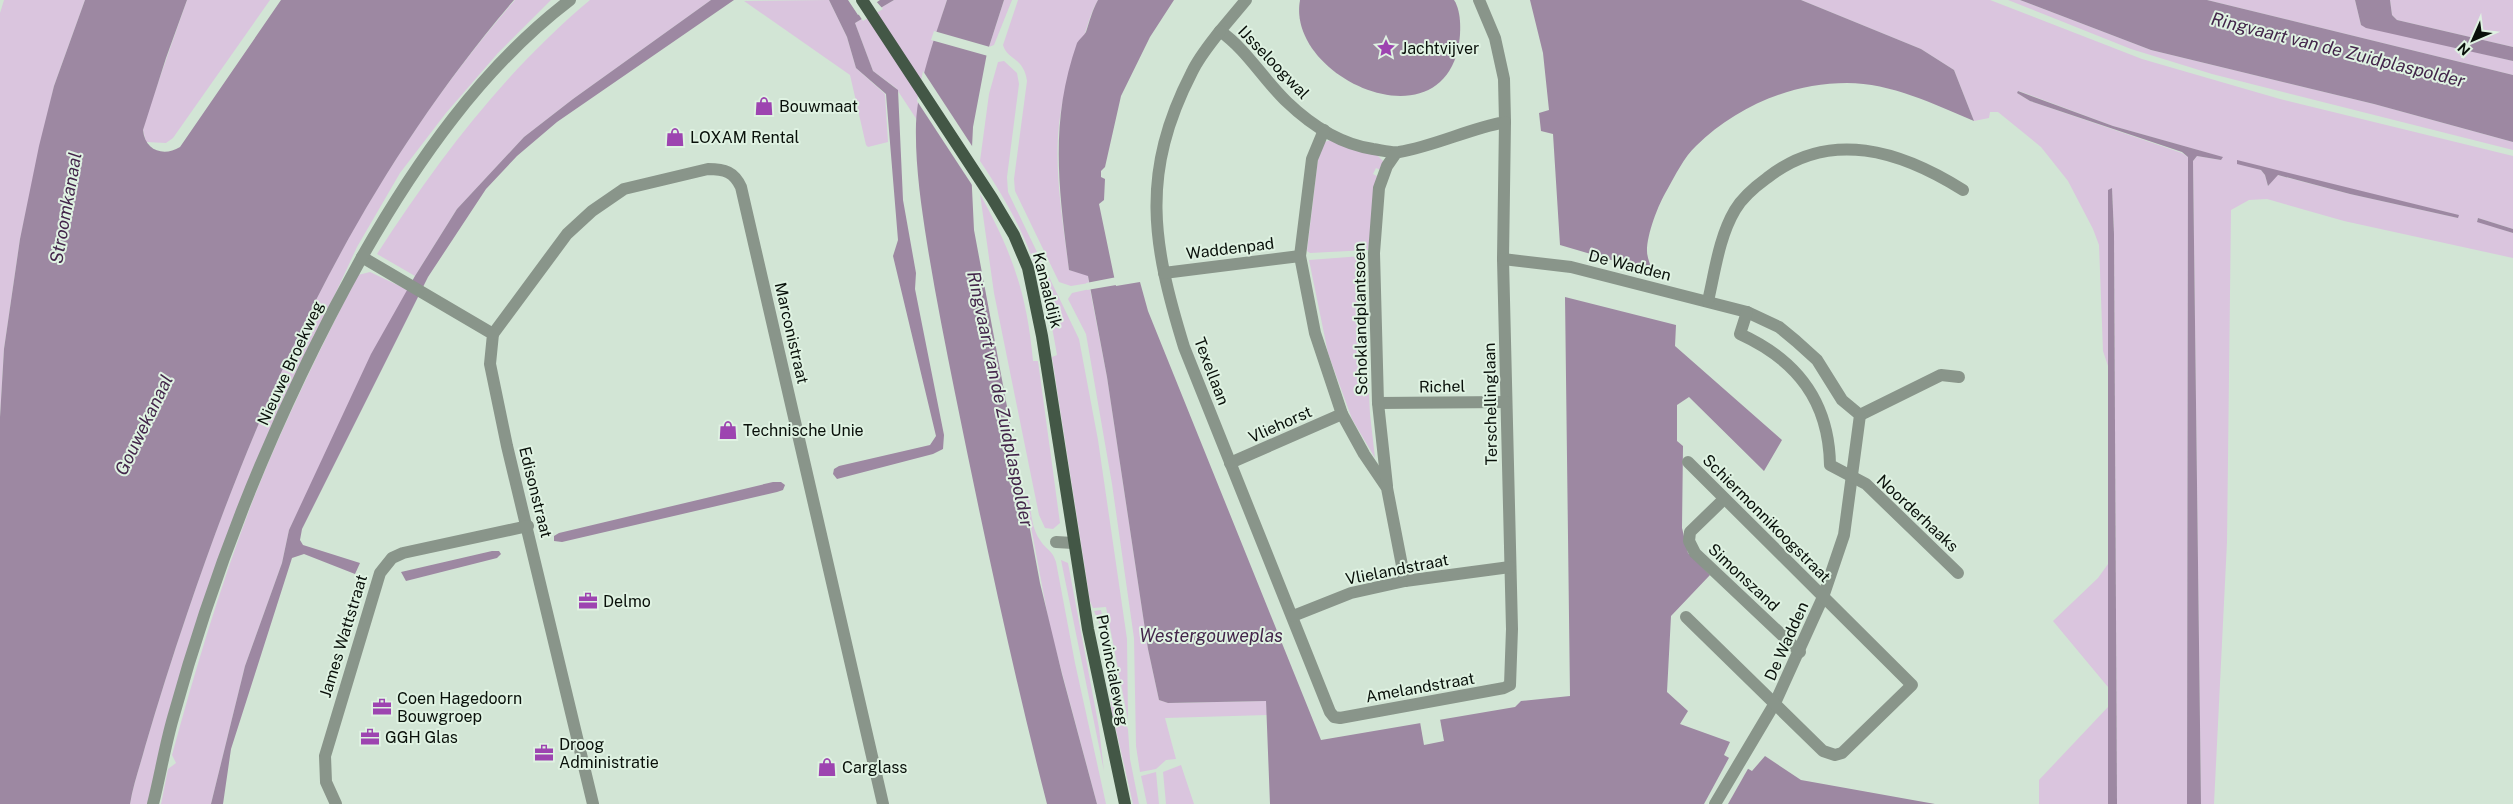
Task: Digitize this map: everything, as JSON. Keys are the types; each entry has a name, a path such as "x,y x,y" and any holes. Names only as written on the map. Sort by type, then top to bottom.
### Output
{"main road":[{"name":"Kanaaldijk","path":"862,0 1014,235 1032,283 1042,336 1073,542"},
{"name":"Provincialeweg","path":"1073,542 1090,638 1125,804"}],"street":[{"name":"Nieuwe Broekweg","path":"153,804 173,719 218,574 280,420 331,312 423,157 478,86 555,11 570,0"},
{"name":"IJsseloogwal","path":"1246,0 1220,31 1237,44 1287,102 1324,130 1352,146 1396,153 1423,147 1478,127 1505,122"},
{"path":"1479,0 1495,38 1504,79 1505,122"},
{"name":"Texellaan","path":"1220,31 1192,70 1170,117 1158,170 1155,208 1159,252 1184,347 1330,712 1334,717"},
{"name":"Terschellinglaan","path":"1505,122 1503,259 1512,630 1510,685"},
{"name":"Schoklandplantsoen","path":"1324,130 1312,158 1300,256 1315,333 1342,414 1364,454 1387,488"},
{"path":"1708,301 1724,234 1735,209 1757,186 1782,166 1822,150 1859,150 1897,157 1935,172 1963,190"},
{"name":"Schoklandplantsoen","path":"1396,153 1387,166 1378,188 1374,253 1378,404 1387,488 1405,581"},
{"name":"Marconistraat","path":"492,334 567,234 592,211 624,189 708,169 722,168 735,176 743,196 883,804"},
{"name":"Waddenpad","path":"1164,273 1300,256"},
{"path":"362,257 492,334"},
{"name":"De Wadden","path":"1503,259 1572,267 1747,312 1779,327 1817,360 1842,400 1860,415 1844,535 1823,598 1800,652 1775,703 1715,804"},
{"path":"1747,312 1740,334 1776,353 1807,384 1827,430 1830,465 1853,478"},
{"name":"Edisonstraat","path":"492,334 490,364 507,446 528,526 593,804"},
{"path":"1860,415 1941,375 1960,377"},
{"name":"Richel","path":"1378,404 1506,402"},
{"name":"Vliehorst","path":"1230,463 1342,414"},
{"name":"Schiermonnikoogstraat","path":"1688,462 1823,598 1836,607 1912,685 1842,753 1834,755 1823,751 1775,703"},
{"name":"Noorderhaaks","path":"1853,478 1866,484 1958,573"},
{"name":"Simonszand","path":"1724,499 1690,532 1689,541 1695,553 1800,652"},
{"name":"James Wattstraat","path":"336,804 326,782 325,756 384,565 402,553 528,526"},
{"path":"1056,542 1073,542"},
{"name":"Vlielandstraat","path":"1293,616 1351,593 1405,581 1510,567"},
{"path":"1686,617 1775,703"},
{"name":"Amelandstraat","path":"1334,717 1340,718 1426,704 1504,688 1510,685"}],"shaded area":[{"path":"4,0 85,0 54,86 20,239 4,349 0,417 0,13"},
{"path":"187,0 270,0 173,138 166,143 146,142 143,130 146,117"},
{"path":"515,0 551,0 498,53 446,113 400,173 357,247 263,449 150,804 130,804 155,713 216,531 248,449 283,369 321,290 362,214 408,140 459,69"},
{"path":"590,0 711,0 573,99 524,137 457,209 415,276 377,254 424,185 474,119 529,57"},
{"path":"829,0 847,37 856,68 885,94 888,142 868,147 866,145 850,75 744,1"},
{"path":"894,0 947,0 931,50 917,120 896,88 873,71 855,23"},
{"path":"1004,0 1012,0 994,45 989,47"},
{"path":"1018,0 1098,0 1090,18 1064,96 1058,139 1059,183 1069,270 1088,275 1089,283 1071,286 1059,282 1015,191 1014,179 1027,81 1023,67 1008,54 1003,45"},
{"path":"1801,0 1990,0 2142,59 2280,99 2513,156 2513,229 2478,218 2477,221 2513,233 2513,258 2344,221 2267,199 2249,200 2231,210 2227,542 2214,804 2201,804 2193,161 2197,156 2221,160 2222,157 2113,126 2019,91 2017,93 2030,101 2182,153 2188,157 2187,804 2117,804 2114,234 2112,189 2108,190 2108,366 2103,351 2099,245 2093,229 2068,181 2041,147 1998,112 1990,112 1989,118 1974,121 1954,70 1921,49","holes":["2237,161 2458,215 2458,218 2350,194 2277,175 2268,186 2265,175 2261,170"]},
{"path":"2008,0 2020,0 2151,50 2374,104 2513,142 2513,150 2212,74 2131,49"},
{"path":"2207,0 2355,0 2361,25 2513,61 2513,75"},
{"path":"2390,0 2513,0 2513,47 2397,20 2392,15"},
{"path":"1004,61 1017,73 1019,84 1007,177 1008,192 1079,339 1098,440 1127,639 1128,720 1106,607 1093,608 1090,601 1052,357 1057,355 1046,300 1039,276 1021,231 996,185 980,161 989,94 998,62"},
{"path":"1330,140 1377,155 1383,161 1383,171 1376,168 1373,174 1379,177 1368,250 1310,253 1307,251 1319,150 1325,142"},
{"path":"980,194 1001,235 1016,274 1027,315 1033,361 1038,361 1060,523 1053,529 1045,528 1039,515 994,293"},
{"path":"1362,256 1370,414 1375,458 1352,419 1328,353 1309,260"},
{"path":"370,272 408,290 289,530 282,563 245,666 211,804 161,804 168,769 176,763 172,755 200,656 231,559 255,495 304,384 358,275"},
{"path":"1090,289 1107,377 1148,649 1159,700 1168,703 1266,701 1267,715 1165,718 1176,759 1166,760 1156,769 1140,772 1136,746 1134,638 1112,484 1086,334 1068,299 1072,293"},
{"path":"1028,494 1037,535 1053,554 1056,562 1075,663 1106,804 1097,804 1050,628 1025,495"},
{"path":"1061,560 1068,563 1099,728 1104,771"},
{"path":"2108,564 2108,687 2053,621 2098,578"},
{"path":"1101,610 1121,713 1128,729 1130,759 1139,804 1133,804 1111,708 1110,669 1103,631 1094,611"},
{"path":"2108,707 2108,804 2039,804 2039,780"},
{"path":"1181,765 1194,804 1166,804 1163,772"},
{"path":"1156,772 1159,804 1147,804 1141,776"}],"water":[{"path":"85,0 187,0 143,130 147,143 151,147 162,152 168,152 180,147 281,0 514,0 459,69 408,141 362,214 321,290 283,369 248,449 187,614 155,713 130,804 0,804 0,417 4,349 20,239 39,146 54,86"},
{"path":"711,0 734,0 557,122 517,156 486,189 428,277 302,529 300,540 303,545 360,563 355,574 304,554 292,558 231,749 223,804 211,804 245,666 282,563 289,530 371,354 415,276 457,209 524,137 573,99"},
{"path":"829,0 848,0 858,15 880,0 894,0 855,23 873,71 898,90 903,200 916,273 915,289 944,435 943,449 933,454 837,479 833,474 834,469 839,466 930,445 936,436 893,256 898,240 886,94 856,68 847,37"},
{"name":"Ringvaart van de Zuidplaspolder","path":"947,0 1004,0 987,53 973,127 971,168 974,230 1040,583 1097,804 1047,804 998,599 937,299 917,169 916,124 923,77"},
{"name":"Westergouweplas","path":"1098,0 1174,0 1150,37 1121,96 1105,167 1101,171 1101,177 1105,179 1104,200 1099,204 1116,286 1140,282 1148,311 1321,740 1515,707 1521,701 1570,696 1565,297 1676,325 1675,346 1782,440 1764,471 1689,397 1677,405 1677,441 1683,446 1682,528 1688,553 1710,575 1671,616 1667,692 1688,711 1680,724 1730,742 1724,755 1752,771 1765,756 1801,780 1935,804 1270,804 1266,701 1168,703 1159,700 1148,649 1107,377 1088,276 1069,270 1062,212 1059,156 1063,101 1068,72 1077,43 1086,32"},
{"name":"Jachtvijver","path":"1300,0 1454,0 1457,5 1460,24 1458,49 1444,78 1422,93 1395,96 1365,89 1338,74 1316,53 1302,28"},
{"path":"1530,0 1801,0 1921,49 1954,70 1974,121 1912,96 1863,84 1826,84 1805,87 1765,100 1747,109 1712,132 1692,150 1684,161 1664,196 1651,228 1647,251 1652,270 1621,262 1620,266 1618,266 1618,262 1560,245 1553,134 1541,131 1539,113 1549,110 1543,53"},
{"name":"Ringvaart van de Zuidplaspolder","path":"2020,0 2207,0 2513,75 2513,142 2374,104 2151,50"},
{"path":"2355,0 2390,0 2392,15 2397,20 2513,47 2513,61 2366,28 2361,25"},
{"path":"2018,91 2113,126 2223,157 2221,160 2197,156 2193,161 2201,804 2187,804 2188,157 2182,152 2030,101 2017,93"},
{"path":"2237,160 2459,215 2458,218 2350,194 2278,175 2268,186 2265,175 2261,170 2237,164"},
{"path":"2112,188 2114,234 2117,804 2108,804 2108,190"},
{"path":"2478,218 2513,229 2513,233 2477,222"},
{"path":"773,482 781,482 785,485 783,490 562,542 554,541 554,536 559,533"},
{"path":"499,551 501,554 497,558 406,581 401,572"}],"pier":[{"path":"849,0 859,12 875,0 883,9 863,21"},
{"path":"934,31 990,47 988,56 931,40"},
{"path":"923,71 974,149 974,188 917,101"},
{"path":"1117,277 1118,284 1122,284 1087,290 1086,283"},
{"path":"1440,719 1444,741 1424,745 1420,722"},
{"path":"1730,756 1749,767 1728,804 1704,804"}],"place":[{"name":"Jachtvijver","path":"1386,48"},
{"name":"Bouwmaat","path":"764,106"},
{"name":"LOXAM Rental","path":"675,137"},
{"name":"Technische Unie","path":"728,430"},
{"name":"Delmo","path":"588,601"},
{"name":"Coen Hagedoorn Bouwgroep","path":"382,707"},
{"name":"GGH Glas","path":"370,737"},
{"name":"Droog Administratie","path":"544,753"},
{"name":"Carglass","path":"827,767"}],"water label":[{"name":"Stroomkanaal","path":"66,208"},
{"name":"Gouwekanaal","path":"144,425"}]}
